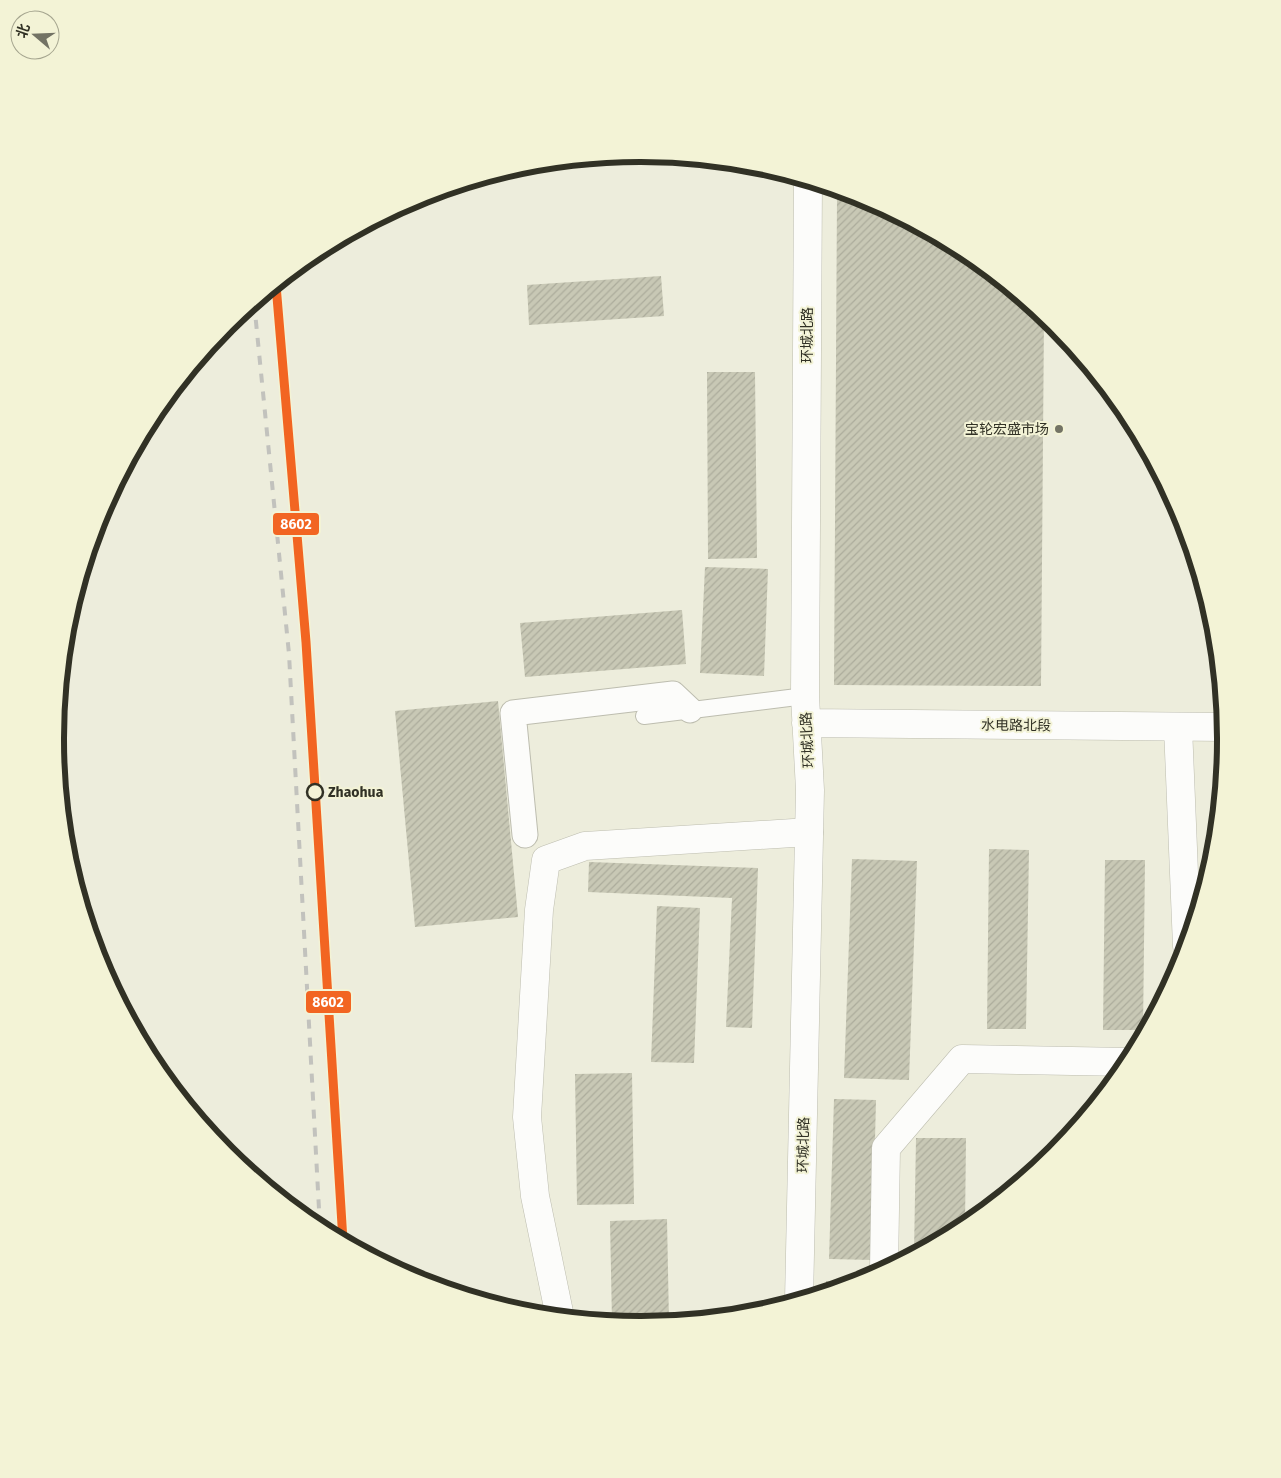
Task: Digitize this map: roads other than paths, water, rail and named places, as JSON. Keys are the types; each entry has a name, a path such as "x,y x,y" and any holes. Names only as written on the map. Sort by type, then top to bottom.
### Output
{"street":[{"name":"环城北路","path":"799,1293 810,790 805,696 808,187"},
{"path":"525,835 513,713 673,694 690,710"},
{"name":"水电路北段","path":"806,723 1217,727"},
{"path":"1178,727 1185,928"},
{"path":"559,1310 535,1196 527,1117 538,910 546,860 585,846 809,832"},
{"path":"884,1261 886,1148 962,1058 1118,1062"}],"lane":[{"path":"644,716 805,696"}],"railway":[{"path":"255,310 289,654 319,1219"}],"place":[{"name":"宝轮宏盛市场","path":"1059,429"},
{"name":"Zhaohua","path":"315,792"}]}
